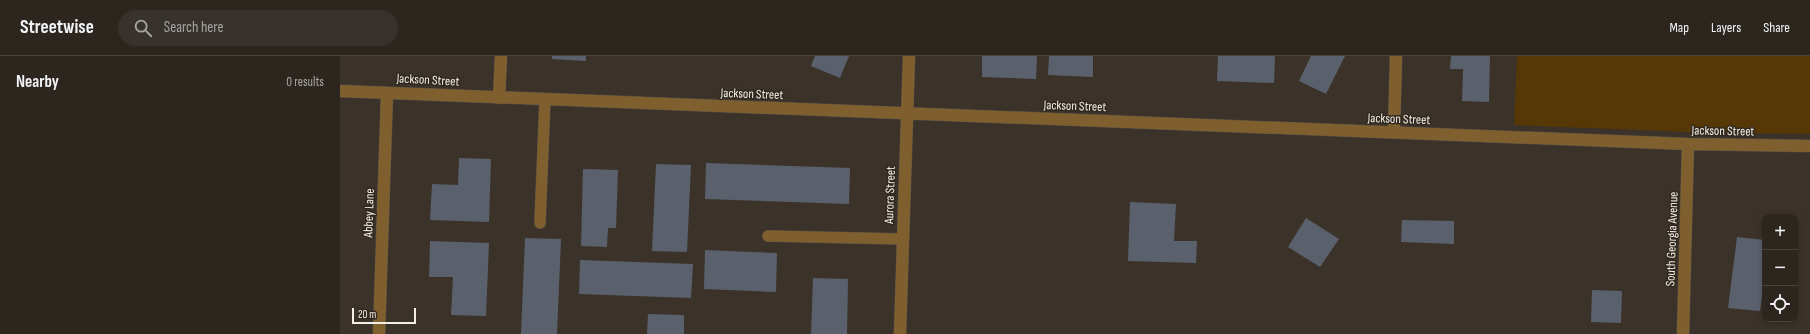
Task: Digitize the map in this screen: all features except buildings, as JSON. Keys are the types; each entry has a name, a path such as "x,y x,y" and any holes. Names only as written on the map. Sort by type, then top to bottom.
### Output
{"street":[{"path":"499,98 501,56"},
{"name":"Aurora Street","path":"900,334 909,56"},
{"path":"1394,132 1396,56"},
{"name":"Jackson Street","path":"340,91 1688,144 1810,146"},
{"name":"Abbey Lane","path":"379,334 387,93"},
{"name":"South Georgia Avenue","path":"1683,334 1688,144"}],"lane":[{"path":"540,223 545,99"},
{"path":"768,236 903,239"}],"shaded area":[{"path":"1517,56 1810,56 1810,134 1689,132 1514,125"}]}
